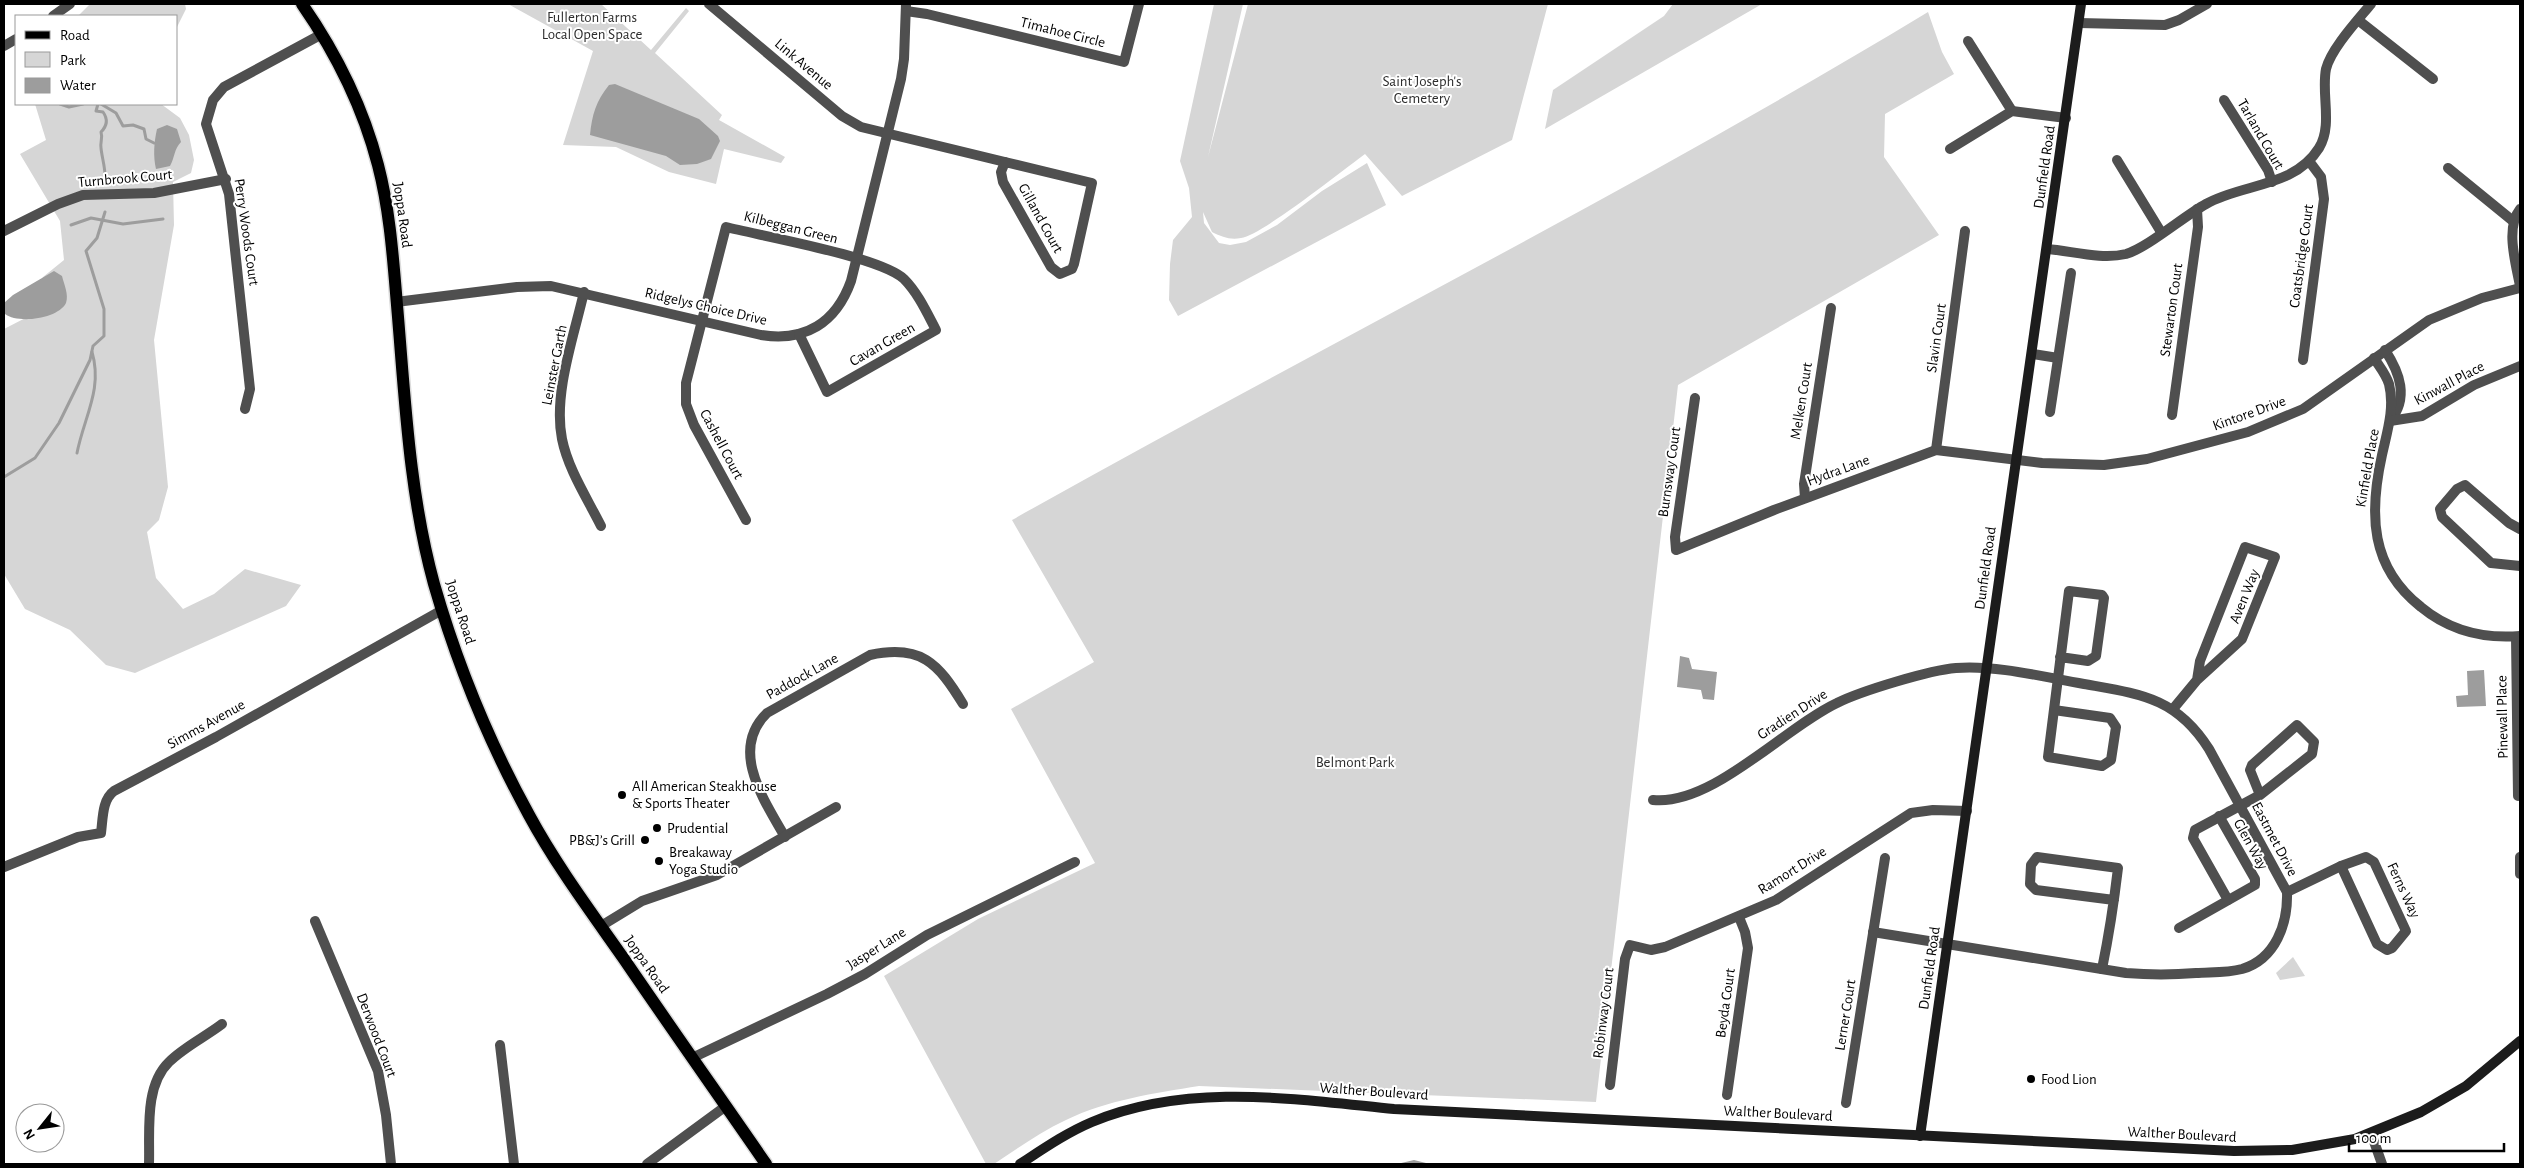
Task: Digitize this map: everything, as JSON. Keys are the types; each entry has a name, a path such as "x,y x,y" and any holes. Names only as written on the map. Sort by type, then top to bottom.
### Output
{"main road":[{"name":"Joppa Road","path":"302,4 322,34 353,93 378,164 388,218 414,481 424,544 442,610 478,708 521,800 539,832 601,926 766,1164"},
{"name":"Dunfield Road","path":"1920,1136 2082,4"},
{"name":"Walther Boulevard","path":"1020,1164 1074,1131 1118,1113 1171,1100 1222,1097 1305,1100 1394,1108 1920,1136 2266,1152 2315,1147 2371,1133 2421,1112 2466,1086 2520,1041"}],"street":[{"path":"54,15 70,4"},
{"name":"Link Avenue","path":"709,4 842,116 861,127 886,133"},
{"name":"Timahoe Circle","path":"906,8 1124,62 1139,4"},
{"path":"2079,23 2165,25 2179,20 2207,4"},
{"path":"2047,249 2103,256 2123,254 2143,246 2161,232 2216,199 2290,175 2309,161 2324,136 2326,72 2330,59 2371,4"},
{"name":"Ridgelys Choice Drive","path":"396,302 536,286 584,292 771,336 799,334 822,323 834,312 846,294 856,259 901,79 906,8"},
{"path":"2358,20 2434,79"},
{"name":"Perry Woods Court","path":"245,409 250,394 247,350 226,179 207,131 207,117 218,92 231,82 322,34"},
{"path":"4,46 15,40"},
{"path":"1968,41 2012,111"},
{"name":"Tarland Court","path":"2224,100 2268,170 2272,182"},
{"path":"1950,149 2012,111 2066,118"},
{"name":"Gilland Court","path":"886,133 1092,183 1074,264 1066,272 1060,274 1051,267 1004,182 1001,172 1005,162"},
{"path":"2117,160 2161,232"},
{"name":"Coatsbridge Court","path":"2303,360 2324,199 2321,177 2309,161"},
{"path":"2448,168 2513,221"},
{"name":"Turnbrook Court","path":"4,231 58,204 83,196 154,194 226,179"},
{"name":"Stewarton Court","path":"2172,415 2198,227 2197,209"},
{"path":"2520,209 2513,221 2514,254 2520,287"},
{"name":"Kilbeggan Green","path":"701,320 726,227 856,259"},
{"name":"Slavin Court","path":"1936,450 1966,231"},
{"name":"Cavan Green","path":"799,334 827,392 936,330 918,297 903,278 893,271 856,259"},
{"path":"2050,412 2071,273"},
{"name":"Kintore Drive","path":"2016,460 2104,465 2147,459 2248,432 2303,408 2409,332 2454,308 2520,287"},
{"name":"Leinster Garth","path":"584,292 562,389 560,424 568,459 601,526"},
{"name":"Melken Court","path":"1805,498 1805,474 1831,308"},
{"name":"Cashell Court","path":"701,320 686,383 686,404 694,425 746,520"},
{"name":"Kinfield Place","path":"2385,350 2398,372 2401,391 2398,411 2390,421"},
{"path":"2033,354 2058,358"},
{"name":"Kinfield Place","path":"2374,358 2389,384 2390,421 2376,489 2373,516 2376,538 2385,564 2413,602 2440,620 2470,634 2518,636"},
{"name":"Kinwall Place","path":"2390,421 2422,416 2474,385 2520,366"},
{"name":"Burnsway Court","path":"1676,550 1675,537 1695,398"},
{"name":"Hydra Lane","path":"1676,550 1805,498 1936,450 2016,460"},
{"path":"2520,529 2464,485 2457,489 2440,509 2442,517 2491,564 2520,566"},
{"name":"Aven Way","path":"2173,709 2197,680 2242,639 2275,557 2245,546 2200,662 2197,680"},
{"path":"2054,710 2110,718 2116,727 2111,760 2102,766 2048,757 2057,680 2060,657 2069,591 2102,595 2104,598 2096,656 2088,661 2060,657"},
{"name":"Simms Avenue","path":"4,867 78,837 101,833 105,802 108,795 114,791 216,737 442,610"},
{"name":"Pinewall Place","path":"2518,636 2518,796"},
{"name":"Paddock Lane","path":"786,836 763,798 751,762 749,746 753,733 757,723 767,713 870,655 902,651 929,660 948,679 963,704"},
{"name":"Gradien Drive","path":"1653,800 1667,802 1678,799 1713,783 1824,710 1844,700 1955,668 1986,669"},
{"name":"Eastmet Drive","path":"1947,943 2102,969 2162,975 2230,972 2249,966 2267,954 2276,942 2286,918 2287,892 2204,741 2173,709 2155,700 2128,692 1986,669"},
{"name":"Glen Way","path":"2228,900 2193,838 2195,830 2219,816 2241,807 2260,795 2312,754 2314,742 2297,725 2252,765 2250,770 2260,795"},
{"path":"601,926 642,901 717,875 836,807"},
{"name":"Ramort Drive","path":"1630,945 1642,949 1660,949 1776,900 1911,813 1932,810 1967,811"},
{"name":"Glen Way","path":"2179,928 2255,885 2255,879 2219,816"},
{"path":"2102,969 2114,900 2118,868 2037,857 2031,865 2032,888 2114,900"},
{"name":"Ferns Way","path":"2287,892 2341,866 2366,857 2374,862 2406,931 2392,948 2382,949 2377,944 2341,866"},
{"path":"2520,857 2520,874"},
{"name":"Lerner Court","path":"1846,1103 1885,858"},
{"name":"Jasper Lane","path":"692,1058 827,994 865,974 927,934 1075,862"},
{"name":"Beyda Court","path":"1727,1095 1748,948 1745,932 1739,917"},
{"name":"Derwood Court","path":"316,921 378,1071 386,1114 391,1164"},
{"path":"1873,932 1947,943"},
{"name":"Robinway Court","path":"1610,1085 1625,959 1630,945"},
{"path":"150,1164 151,1110 158,1076 170,1060 222,1024"},
{"path":"500,1045 514,1164"},
{"path":"647,1164 726,1106"},
{"path":"2371,1133 2382,1164"}],"green space":[{"path":"90,4 185,4 186,9 178,25 178,15 79,15"},
{"name":"Fullerton Farms Local Open Space","path":"508,4 601,4 651,50 686,8 689,11 655,53 722,115 719,120 785,157 781,163 724,149 716,184 669,172 616,147 563,145 593,51"},
{"name":"Saint Joseph's Cemetery","path":"1214,4 1243,4 1208,157 1248,4 1548,4 1512,140 1402,196 1365,154 1284,214 1266,226 1241,238 1226,238 1212,232 1203,212 1204,223 1219,243 1230,245 1246,242 1277,225 1322,191 1367,163 1386,205 1178,316 1169,300 1173,240 1192,217 1189,188 1180,161"},
{"path":"1673,4 1762,4 1545,129 1553,90 1664,16"},
{"name":"Belmont Park","path":"1928,12 1942,52 1954,74 1885,114 1884,157 1939,235 1678,385 1596,1102 1199,1086 1131,1098 1098,1107 1047,1130 994,1164 986,1164 884,976 978,919 1095,863 1011,709 1094,662 1012,520 1126,456 1701,144"},
{"path":"35,105 162,105 180,118 189,135 194,160 191,173 173,182 174,225 154,340 168,487 159,520 147,532 156,578 183,609 214,594 245,569 301,585 286,606 135,673 106,665 70,630 25,609 4,574 4,329 39,311 33,293 43,277 64,260 60,221 20,154 46,140"},
{"path":"2293,957 2305,976 2280,980 2276,973"}],"water":[{"path":"615,84 699,119 718,136 720,141 711,159 697,164 680,165 666,156 590,135 593,115 598,103 609,85"},
{"path":"167,125 177,129 181,142 177,147 170,166 156,169 154,149 157,129"},
{"path":"54,271 62,276 66,290 67,300 62,308 47,316 28,319 19,319 5,314 4,303 13,295"},
{"path":"1680,656 1689,658 1692,669 1717,672 1714,700 1703,699 1701,690 1677,687"},
{"path":"2484,670 2486,706 2457,707 2456,696 2468,695 2467,671"},
{"path":"1414,1160 1430,1164 1397,1164"}],"waterway":[{"path":"63,105 69,107 78,105"},
{"path":"98,105 96,111 103,112 106,120 106,125 101,132 105,176"},
{"path":"103,105 116,113 123,126 133,125 144,129 146,139 154,143"},
{"path":"4,477 35,458 59,423 90,360 93,346 104,336 104,309 86,251 97,238 105,212"},
{"path":"71,225 91,218 123,224 163,219"},
{"path":"77,453 94,391 95,365 92,352"}],"place":[{"name":"All American Steakhouse & Sports Theater","path":"622,795"},
{"name":"Prudential","path":"657,828"},
{"name":"PB&J’s Grill","path":"645,840"},
{"name":"Breakaway Yoga Studio","path":"659,861"},
{"name":"Food Lion","path":"2031,1079"}]}
